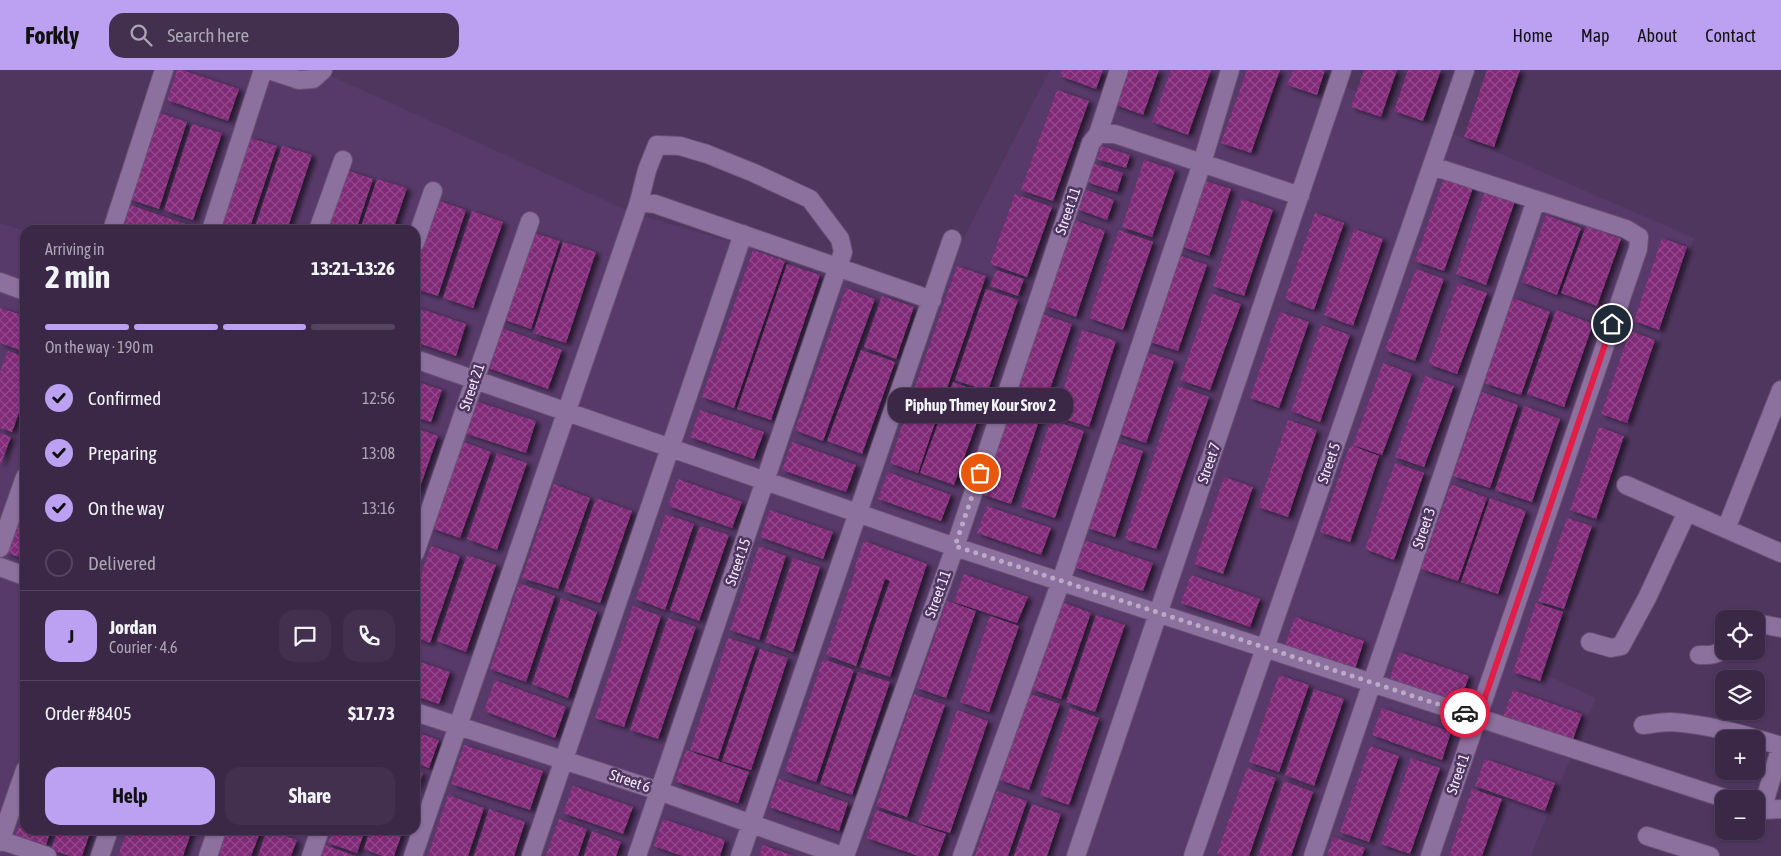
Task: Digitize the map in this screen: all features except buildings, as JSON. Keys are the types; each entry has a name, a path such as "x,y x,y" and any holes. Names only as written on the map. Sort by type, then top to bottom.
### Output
{"street":[{"path":"114,225 164,70"},
{"path":"213,225 263,70"},
{"path":"269,70 299,80 313,79 323,70"},
{"name":"Street 11","path":"844,856 955,546 1091,143 1098,134 1119,70"},
{"path":"962,856 1061,582 1202,162 1230,70"},
{"name":"Street 7","path":"1076,856 1342,70"},
{"name":"Street 5","path":"1193,856 1465,70"},
{"path":"1098,134 1115,134 1300,196"},
{"name":"Street 15","path":"638,856 843,252 840,239 810,200 754,173 707,154 680,146 658,145 648,170 639,202"},
{"path":"320,225 342,160"},
{"path":"1432,166 1536,200"},
{"path":"420,229 433,191"},
{"name":"Street 1","path":"1430,856 1638,249 1639,237 1626,229 1536,200"},
{"name":"Street 3","path":"1312,856 1536,200"},
{"path":"413,856 639,202 654,204 932,300"},
{"name":"Street 21","path":"420,538 530,220"},
{"path":"531,856 743,234"},
{"path":"740,856 952,239"},
{"path":"0,282 20,290"},
{"path":"420,361 1061,582 1715,795"},
{"path":"1726,529 1781,390"},
{"path":"1626,485 1781,553"},
{"path":"0,548 20,490"},
{"path":"1590,642 1611,648 1621,646 1647,598 1687,512"},
{"path":"0,567 20,574"},
{"path":"1765,625 1781,628"},
{"path":"1699,655 1715,654"},
{"name":"Street 6","path":"420,714 564,759 844,856"},
{"path":"1643,725 1670,722 1712,728 1738,732 1781,746 1765,792"},
{"path":"20,784 0,841 47,856"},
{"path":"1765,809 1781,810"},
{"path":"100,856 107,835"},
{"path":"208,856 215,835"},
{"path":"311,856 318,835"},
{"path":"1647,836 1710,856"}],"shaded area":[{"path":"164,70 323,70 322,72 635,214 932,300 1050,70 1307,70 1694,238 1544,674 1596,698 1531,856 0,856 0,223 20,229 20,835 420,835 420,225 114,225"}],"way so far":[{"path":"980,473 955,546 1465,713"}],"place":[{"name":"Piphup Thmey Kour Srov 2","path":"980,473"}],"route":[{"path":"1465,713 1478,718 1612,324"}]}
